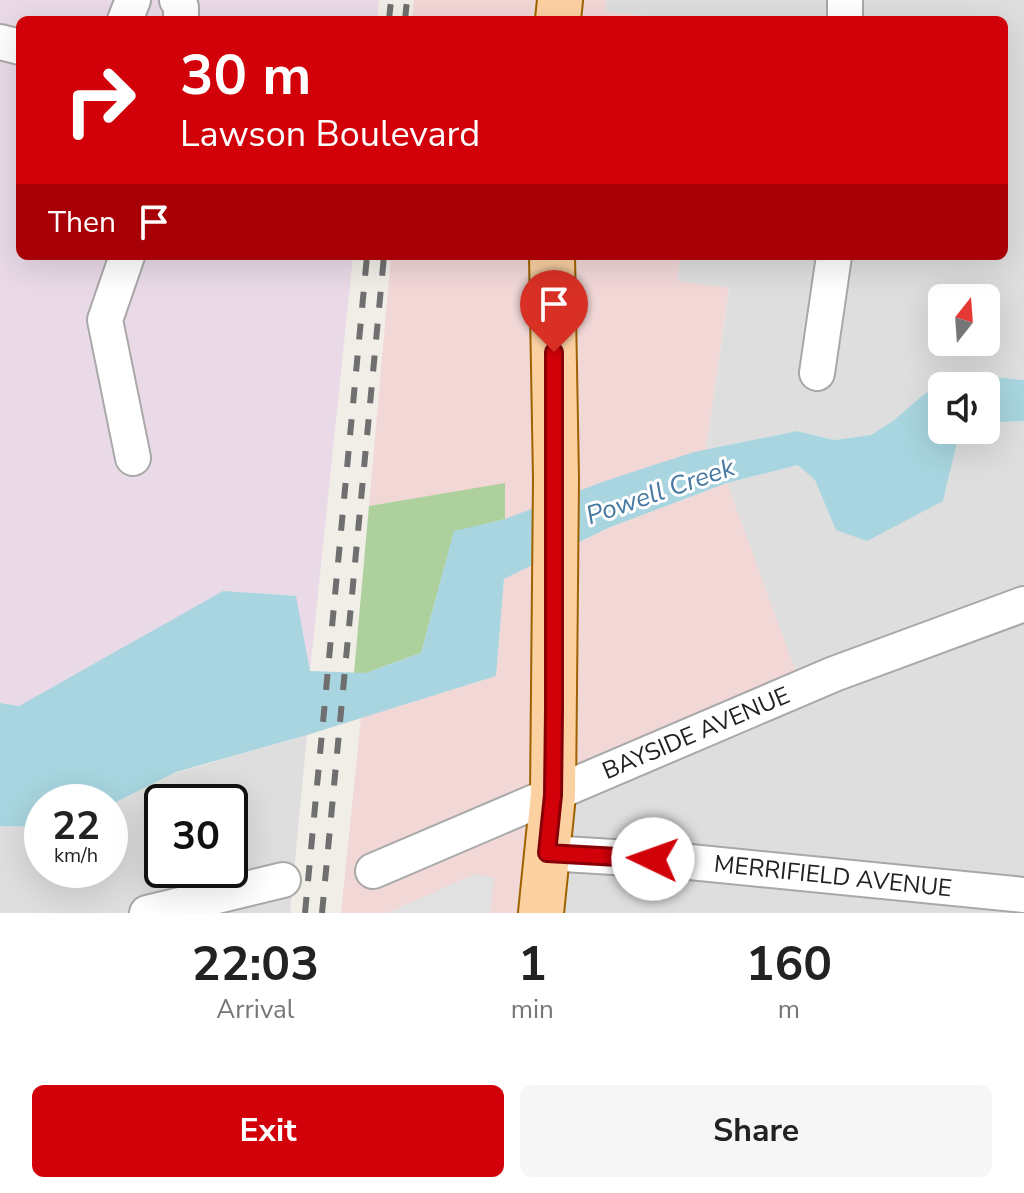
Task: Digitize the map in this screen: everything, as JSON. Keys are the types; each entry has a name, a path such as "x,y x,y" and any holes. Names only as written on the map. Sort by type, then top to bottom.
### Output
{"main road":[{"path":"541,913 553,795 556,479 552,260"}],"street":[{"path":"126,260 105,320 133,458"},
{"path":"817,373 833,260"},
{"name":"BAYSIDE AVENUE","path":"373,871 834,674 1024,604"},
{"name":"MERRIFIELD AVENUE","path":"547,853 680,861 1024,895"},
{"path":"147,913 283,880"}],"shaded area":[{"path":"0,0 379,0 377,16 16,16 16,260 353,260 310,671 19,706 0,703"},
{"path":"414,0 606,0 605,11 643,16 412,16"},
{"path":"606,0 1024,0 1024,380 1000,378 1000,372 928,372 928,393 871,435 834,440 797,431 706,450 729,289 677,281 680,260 1008,260 1008,16 643,16 605,11"},
{"path":"391,260 680,260 677,281 729,288 706,450 505,519 505,484 369,506"},
{"path":"1024,421 1024,913 545,913 559,801 799,683 727,483 798,465 815,479 836,530 943,501 957,444 1000,444 1000,422"},
{"path":"727,483 800,683 559,801 545,913 341,913 361,718 496,676 504,579 608,528"},
{"path":"307,735 290,913 0,913 0,826 24,827 24,888 128,888 128,796 144,788 144,888 248,888 248,784 152,784 172,774"},
{"path":"475,874 494,878 490,913 387,913"}],"green space":[{"path":"505,483 505,519 454,532 421,653 366,673 354,673 369,506"}],"water":[{"path":"1000,378 1024,380 1024,421 1000,422"},
{"name":"Powell Creek","path":"928,392 928,444 957,444 943,501 867,541 836,530 815,480 798,465 727,483 608,528 504,579 496,676 176,772 152,784 144,784 144,788 128,796 128,784 24,784 24,827 0,826 0,703 19,706 223,591 296,596 310,671 366,673 421,653 454,531 505,519 605,481 694,452 797,431 834,440 871,435"}],"railway":[{"path":"389,16 391,0"},
{"path":"405,16 407,0"},
{"path":"305,913 367,260"},
{"path":"322,913 384,260"}],"route":[{"path":"554,352 556,598 553,795 547,853 653,859"}]}
